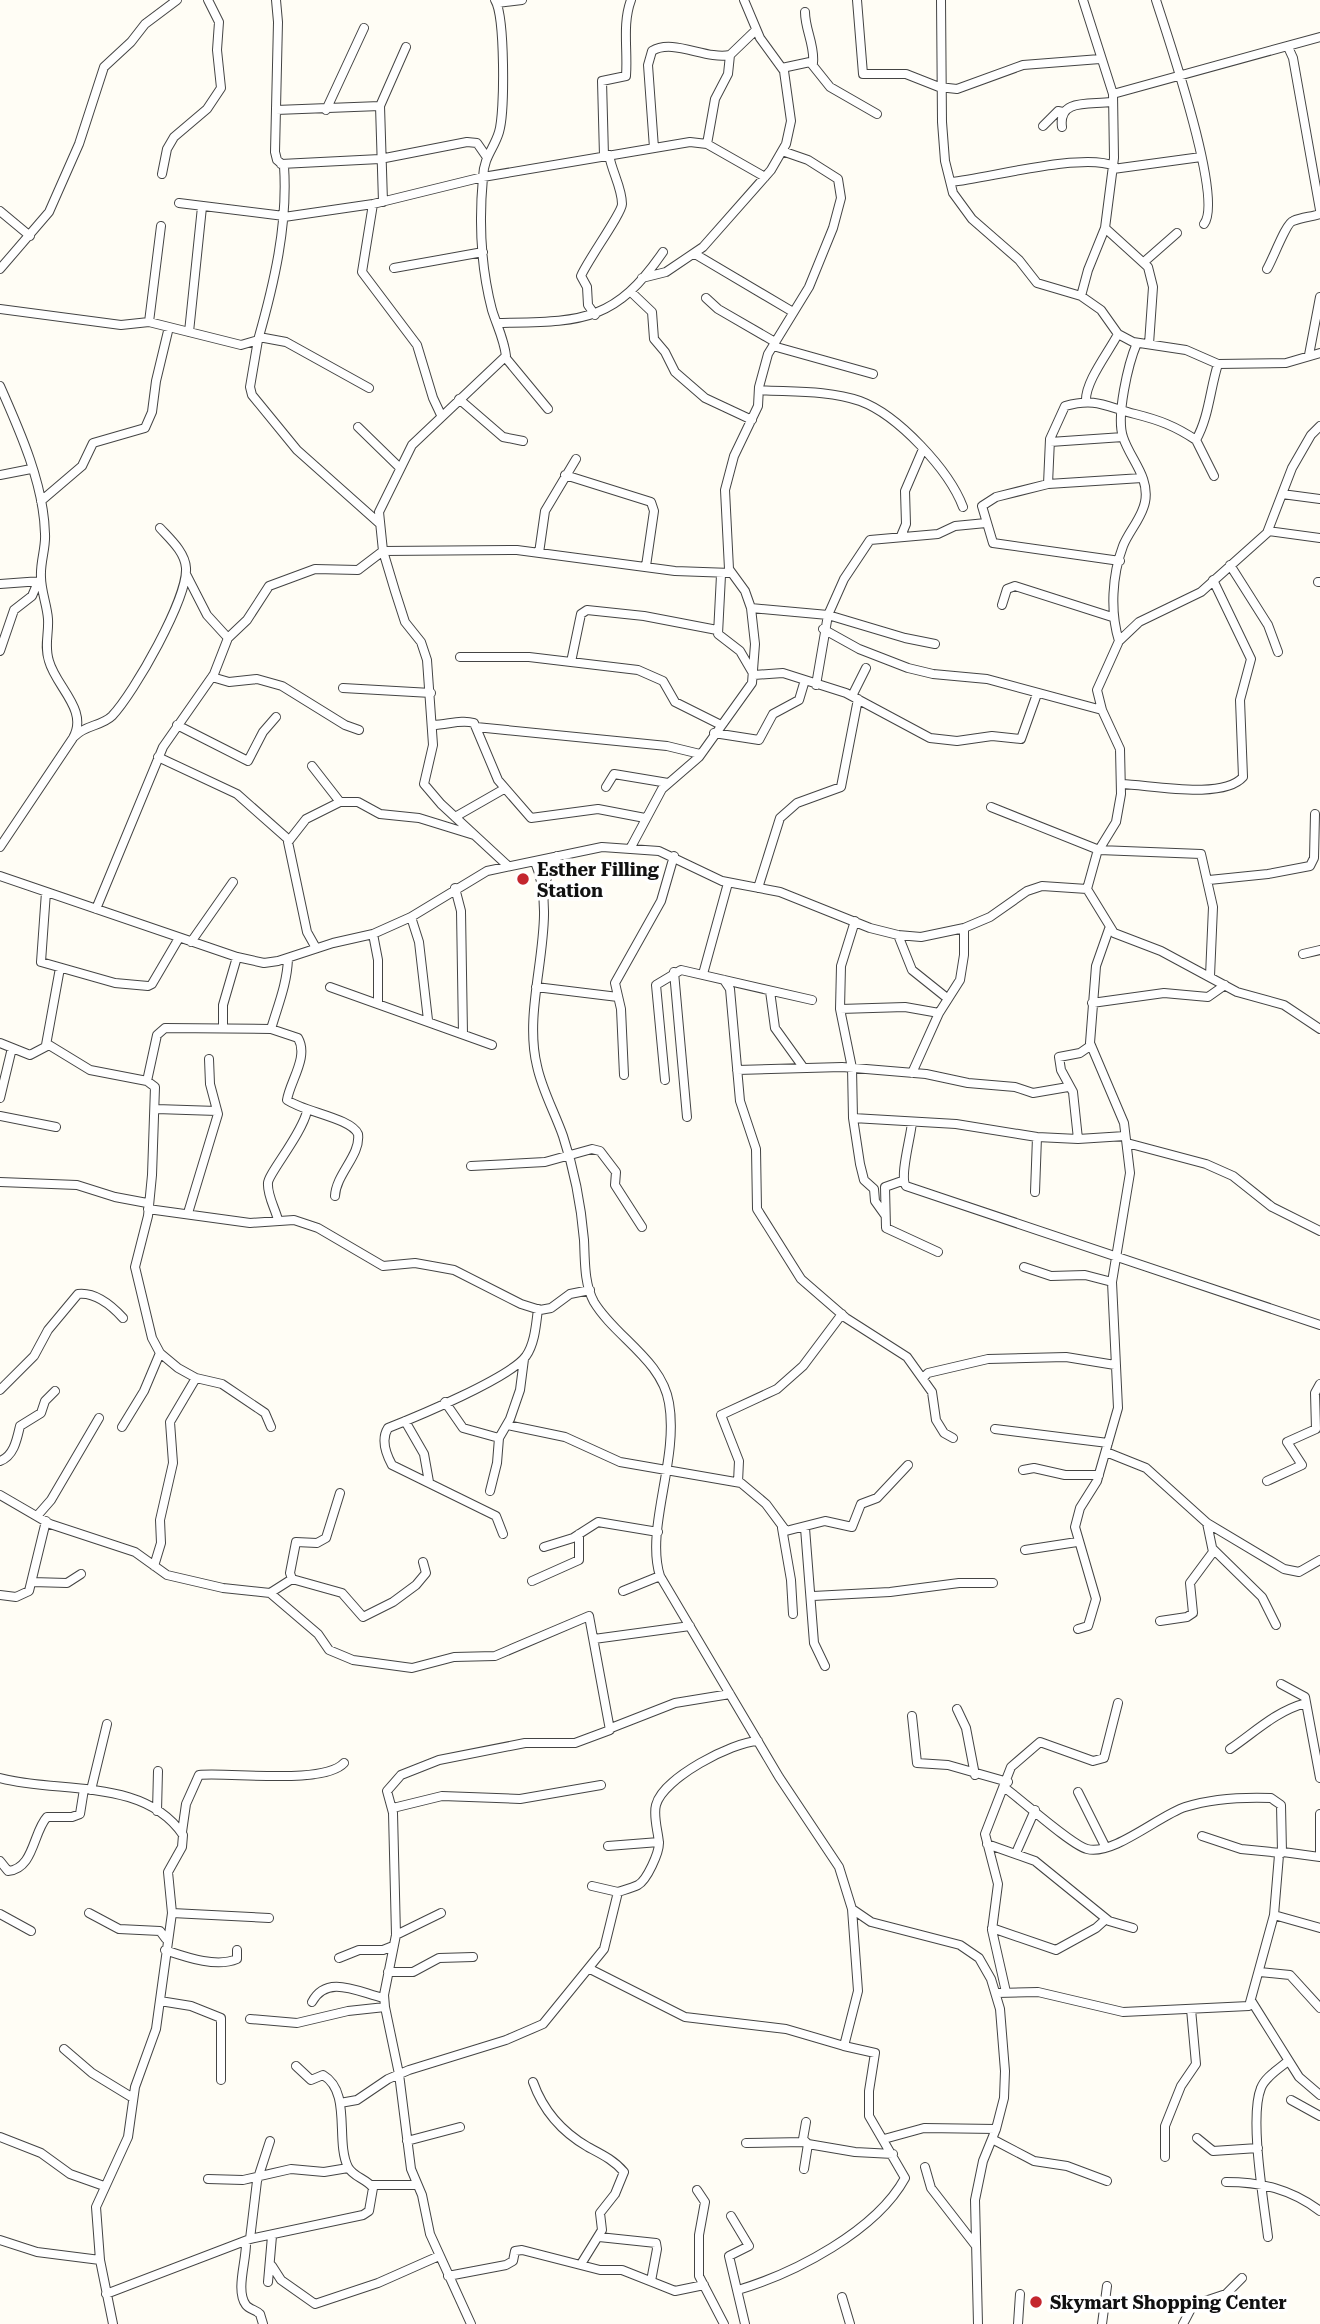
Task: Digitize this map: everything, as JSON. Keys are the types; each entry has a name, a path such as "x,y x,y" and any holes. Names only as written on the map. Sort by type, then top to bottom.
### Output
{"street":[{"path":"0,269 49,212 79,144 104,67 131,42 145,24 177,0"},
{"path":"162,174 167,149 174,137 207,109 221,88 216,50 219,22 208,0"},
{"path":"276,0 275,152 285,171 284,216 279,255 258,338 250,387 252,395 297,450 379,523"},
{"path":"522,0 496,2 503,28 501,114 499,132 486,156 483,177 483,252 505,357 548,409"},
{"path":"595,314 588,305 587,287 581,276 602,237 621,211 620,190 607,156 602,82 626,76 625,27 631,0"},
{"path":"642,278 666,272 695,254 736,213 782,151 791,121 790,98 782,68 756,30 744,0"},
{"path":"857,0 861,73 906,74 943,88 963,88 1023,65 1100,59"},
{"path":"941,0 945,161 953,193 972,219 1019,260 1037,283 1081,296 1101,310 1118,334 1137,343 1186,350 1219,364 1286,363 1320,353"},
{"path":"1081,296 1105,228 1114,167 1112,98 1083,0"},
{"path":"1156,0 1178,76 1185,88 1200,157 1209,210 1204,224"},
{"path":"805,12 805,24 812,41 813,63 830,87 877,114"},
{"path":"326,110 364,27"},
{"path":"707,144 715,99 728,74 730,55 756,30"},
{"path":"1043,126 1058,111 1063,112 1074,104 1112,98 1178,76 1320,37"},
{"path":"383,202 380,106 406,47"},
{"path":"654,148 648,65 652,51 665,47 709,55 730,55"},
{"path":"1267,269 1279,249 1286,226 1291,221 1320,212 1293,58 1287,47"},
{"path":"782,68 803,61 813,63"},
{"path":"276,110 380,106"},
{"path":"1062,127 1063,112"},
{"path":"281,164 380,159 467,142 477,143 486,156"},
{"path":"179,203 284,216 373,204 483,177 690,142 707,144 765,177"},
{"path":"631,847 645,818 668,783 701,754 719,724 746,694 754,675 755,644 751,608 743,588 731,573 728,562 725,491 734,456 758,406 759,390 774,344 809,287 833,228 841,188 838,179 823,168 782,151"},
{"path":"951,181 1087,162 1114,167 1200,157"},
{"path":"373,204 362,272 417,345 441,415"},
{"path":"189,332 202,207"},
{"path":"0,211 30,236"},
{"path":"149,322 161,226"},
{"path":"1105,228 1148,267 1153,287 1149,344"},
{"path":"1144,262 1177,233"},
{"path":"497,323 551,322 595,314 619,302 631,292 663,251"},
{"path":"394,268 483,252"},
{"path":"695,254 793,312"},
{"path":"631,292 652,312 654,339 675,372 705,398 752,420"},
{"path":"1309,355 1320,297"},
{"path":"706,298 718,309 774,344 873,374"},
{"path":"0,309 121,325 149,322 241,345 258,338 286,342 369,388"},
{"path":"41,501 82,466 93,443 145,428 152,412 169,327"},
{"path":"1086,401 1086,386 1101,366 1118,334"},
{"path":"1119,641 1112,617 1120,561 1124,544 1145,504 1142,478 1123,438 1119,407 1137,343"},
{"path":"505,357 412,444 379,512 379,523 383,551 405,622 424,649 433,724 433,748 424,781 436,799 507,865"},
{"path":"1196,440 1207,417 1208,398 1219,364"},
{"path":"0,386 41,501 45,535 39,581 32,596 13,612 0,650"},
{"path":"759,390 861,401 895,421 923,449 950,482 963,507"},
{"path":"459,399 503,438 523,441"},
{"path":"1048,484 1050,442 1065,406 1086,401 1119,407 1168,422 1196,440 1214,476"},
{"path":"1320,426 1296,460 1268,531 1186,601 1139,622 1119,641 1097,687 1102,710 1120,749 1122,784 1116,822 1099,850 1087,890 1109,929 1210,976 1237,992 1284,1005 1320,1030"},
{"path":"358,427 399,467"},
{"path":"1050,442 1123,438"},
{"path":"901,536 906,524 905,491 923,449"},
{"path":"539,554 545,511 576,459"},
{"path":"0,475 31,469"},
{"path":"565,475 652,502 654,511 646,566"},
{"path":"1120,561 994,543 982,508 988,500 1048,484 1142,478"},
{"path":"1282,494 1320,499"},
{"path":"816,685 823,629 844,579 867,542 872,538 938,534 955,526 986,523"},
{"path":"160,528 181,553 186,574 208,615 228,638"},
{"path":"1268,531 1320,538"},
{"path":"96,909 158,757 177,725 212,677 228,638 247,620 269,586 315,569 358,570 383,551 504,550 721,575 731,573"},
{"path":"1230,565 1268,625 1278,652"},
{"path":"0,847 4,834 73,738 87,726 109,718 127,696 152,657 186,574"},
{"path":"721,575 718,630 723,640 740,651 754,675"},
{"path":"1122,784 1207,790 1231,786 1242,777 1240,701 1251,659 1238,626 1213,580"},
{"path":"0,584 39,581"},
{"path":"39,581 48,620 45,642 50,665 76,711 77,726 73,738"},
{"path":"1002,605 1007,589 1015,586 1112,617"},
{"path":"751,608 828,615 935,644"},
{"path":"571,662 581,614 587,610 644,616 718,630"},
{"path":"823,629 859,649 908,668 933,674 974,677 1102,710"},
{"path":"460,657 529,657 633,669 664,683 675,702 719,724"},
{"path":"758,888 780,818 797,803 841,786 855,697 866,668"},
{"path":"754,675 782,673 805,680 855,697 920,735 957,741 984,736 1021,739 1037,694"},
{"path":"212,677 229,682 257,678 282,686 345,725 359,730"},
{"path":"714,733 759,740 773,715 799,700 805,680"},
{"path":"343,688 431,693"},
{"path":"177,725 248,761 263,732 276,717"},
{"path":"433,724 452,725 465,720 476,727 667,746 701,754"},
{"path":"476,727 489,763 504,789 523,812 534,818 598,809 645,818"},
{"path":"158,757 237,794 289,840 304,920 316,948"},
{"path":"312,766 340,802"},
{"path":"606,788 614,774 668,783"},
{"path":"455,817 504,789"},
{"path":"289,840 306,819 340,802 358,802 380,814 419,818 477,835"},
{"path":"991,807 1099,850 1200,853 1209,880 1214,930 1210,976"},
{"path":"1209,880 1311,866 1314,858 1315,814"},
{"path":"0,876 191,942 264,963 288,959 316,948 373,934 411,917 455,888 488,871 582,849 631,847 674,856 728,883 810,902 898,935 921,937 964,928 990,917 1038,887 1087,890"},
{"path":"557,856 543,887 532,1016 536,1065 569,1156 582,1219 590,1290 595,1303 663,1385 669,1403 669,1471 655,1558 660,1576 758,1741 839,1867 852,1909 858,1991 844,2046"},
{"path":"624,1075 615,986 618,976 661,901 674,856"},
{"path":"535,862 543,887"},
{"path":"191,942 233,882"},
{"path":"703,974 728,883"},
{"path":"455,888 461,911 463,1034"},
{"path":"46,891 40,961 115,983 148,986 152,984 179,938"},
{"path":"411,917 419,942 428,1020"},
{"path":"855,921 841,966 840,1009 852,1068 853,1118 864,1180 874,1189 875,1201 885,1215"},
{"path":"912,1073 939,1013 961,976 964,928"},
{"path":"1078,1629 1088,1626 1097,1601 1077,1542 1077,1514 1099,1475 1119,1404 1112,1282 1129,1181 1126,1139 1119,1108 1090,1046 1096,966 1109,929"},
{"path":"373,934 378,960 378,1004"},
{"path":"898,935 912,970 947,998"},
{"path":"1303,954 1320,950"},
{"path":"223,1028 223,1000 237,957"},
{"path":"271,1028 278,1000 287,983 288,959"},
{"path":"0,1043 30,1055 46,1045 60,968"},
{"path":"665,1080 656,987 674,972 681,970 703,974 812,1000"},
{"path":"674,972 687,1117"},
{"path":"724,980 730,989 743,1114 756,1149 757,1209 801,1279 842,1314 903,1352 932,1393 936,1420 944,1433 953,1438"},
{"path":"1092,1003 1164,993 1208,997 1225,985"},
{"path":"330,988 428,1020 492,1045"},
{"path":"536,988 618,997"},
{"path":"770,991 775,1028 803,1067"},
{"path":"840,1009 905,1007 939,1013"},
{"path":"147,1081 152,1051 162,1030 174,1027 271,1028 300,1039 297,1073 287,1097 288,1101 357,1130 358,1143 339,1176 335,1196"},
{"path":"46,1045 65,1052 90,1070 147,1081 155,1087 156,1109 148,1206 135,1269 152,1338 160,1353 178,1368 196,1378 222,1384 265,1413 271,1427"},
{"path":"1078,1139 1073,1093 1061,1070 1059,1056 1080,1053 1090,1046"},
{"path":"0,1098 12,1048"},
{"path":"188,1213 218,1111 210,1084 209,1059"},
{"path":"737,1070 852,1068 912,1073 1036,1093 1068,1087"},
{"path":"156,1109 218,1111"},
{"path":"278,1220 268,1191 268,1178 290,1150 307,1111"},
{"path":"0,1116 56,1127"},
{"path":"853,1118 956,1124 1037,1137 1126,1139 1225,1173 1272,1207 1320,1231"},
{"path":"912,1122 911,1146 903,1185 921,1193 1017,1221 1115,1257 1320,1325"},
{"path":"1035,1192 1037,1137"},
{"path":"471,1166 545,1162 594,1149 604,1153 616,1172 615,1185 642,1227"},
{"path":"902,1181 886,1186 886,1227 890,1233 926,1244 938,1252"},
{"path":"0,1182 77,1185 148,1206 188,1213 250,1223 278,1220 314,1226 383,1266 415,1263 458,1271 521,1304 538,1309 551,1308 570,1294 590,1290"},
{"path":"1024,1268 1051,1276 1085,1275 1112,1282"},
{"path":"0,1390 34,1356 48,1330 78,1294 88,1294 109,1304 123,1318"},
{"path":"490,1491 497,1463 499,1438 507,1425 520,1390 524,1359 532,1340 538,1309"},
{"path":"738,1482 739,1461 721,1415 776,1389 803,1366 842,1314"},
{"path":"122,1427 144,1391 160,1353"},
{"path":"923,1378 929,1373 988,1359 1066,1357 1115,1365"},
{"path":"503,1534 496,1516 401,1471 390,1462 384,1440 386,1431 524,1359"},
{"path":"154,1566 161,1543 160,1520 173,1463 170,1422 196,1378"},
{"path":"1267,1481 1301,1466 1287,1442 1318,1429 1315,1394 1320,1384"},
{"path":"0,1461 6,1459 14,1446 20,1426 41,1413 44,1401 55,1391"},
{"path":"444,1402 463,1428 499,1438"},
{"path":"37,1516 51,1500 99,1418"},
{"path":"405,1421 424,1454 429,1482"},
{"path":"507,1425 565,1437 615,1461 738,1482 766,1504 782,1528 791,1580 793,1614"},
{"path":"995,1429 1107,1448 1149,1470 1207,1523 1289,1571 1299,1572 1320,1560"},
{"path":"782,1528 791,1531 825,1521 852,1527 860,1504 877,1498 908,1465"},
{"path":"1023,1470 1034,1468 1065,1475 1099,1475"},
{"path":"292,1579 290,1573 296,1542 317,1542 326,1538 340,1493"},
{"path":"0,1495 46,1521 130,1550 167,1575 213,1586 270,1593 318,1634 329,1650 347,1659 370,1664 412,1668 454,1657 501,1654 587,1615 611,1728"},
{"path":"0,1595 22,1595 29,1591 46,1521"},
{"path":"544,1546 579,1534 598,1522 658,1532"},
{"path":"1207,1523 1213,1549 1262,1597 1276,1625"},
{"path":"804,1528 813,1596 814,1643 825,1666"},
{"path":"531,1581 578,1561 579,1534"},
{"path":"1025,1550 1077,1542"},
{"path":"1160,1621 1182,1618 1193,1613 1190,1583 1213,1549"},
{"path":"270,1593 292,1579 342,1593 352,1601 362,1617 389,1604 416,1585 426,1573 423,1562"},
{"path":"32,1582 67,1583 81,1574"},
{"path":"623,1591 660,1576"},
{"path":"813,1596 912,1590 959,1583 993,1583"},
{"path":"594,1639 690,1626"},
{"path":"1281,1684 1305,1697 1320,1778"},
{"path":"471,2324 439,2256 417,2185 384,2003 396,1935 393,1808 388,1791 406,1772 439,1760 526,1743 575,1743 675,1703 730,1694"},
{"path":"978,2324 976,2194 1004,2098 1005,2071 1001,1993 992,1928 998,1890 986,1830 1007,1785 1013,1764 1040,1742 1093,1761 1104,1758 1118,1703"},
{"path":"1230,1749 1252,1730 1287,1708 1306,1703"},
{"path":"957,1709 966,1726 975,1775"},
{"path":"912,1716 917,1763 948,1765 1007,1785 1083,1847 1092,1850 1135,1836 1162,1818 1188,1806 1267,1798 1281,1805 1281,1852 1276,1869 1274,1915 1252,2002 1245,2007 1123,2012 1038,1993 1001,1993"},
{"path":"0,1861 8,1871 18,1868 35,1844 47,1817 72,1817 80,1814 107,1724"},
{"path":"592,1886 618,1892 640,1884 658,1850 656,1807 668,1784 743,1743 758,1741"},
{"path":"113,2324 100,2260 95,2211 128,2137 133,2098 153,2040 172,1913 169,1872 182,1847 186,1804 200,1775 247,1777 328,1773 344,1763"},
{"path":"157,1811 158,1771"},
{"path":"0,1778 33,1786 88,1789 135,1800 157,1811 182,1832"},
{"path":"393,1808 442,1796 520,1798 601,1785"},
{"path":"1078,1792 1105,1846"},
{"path":"1016,1853 1035,1810"},
{"path":"1202,1836 1229,1847 1320,1857 1320,1814"},
{"path":"608,1846 659,1842"},
{"path":"987,1844 1016,1853 1046,1868 1106,1919 1118,1926 1133,1928"},
{"path":"340,2103 357,2100 399,2074 506,2040 543,2024 590,1969 609,1937 618,1892"},
{"path":"852,1909 871,1922 964,1947 979,1958 1001,1993"},
{"path":"89,1913 119,1929 160,1931 166,1939"},
{"path":"172,1913 269,1918"},
{"path":"396,1935 441,1913"},
{"path":"0,1914 31,1931"},
{"path":"1274,1915 1320,1928"},
{"path":"992,1928 1056,1950 1096,1928 1106,1919"},
{"path":"339,1958 359,1950 383,1950 393,1946"},
{"path":"165,1951 196,1961 232,1962 237,1959 237,1950"},
{"path":"388,1972 413,1972 439,1958 473,1957"},
{"path":"590,1969 685,2017 786,2029 875,2052 868,2111 872,2123 905,2172 905,2179 861,2227 790,2272 738,2290"},
{"path":"1260,1972 1290,1975 1320,2008"},
{"path":"312,2002 319,1991 340,1986 384,2003"},
{"path":"160,2001 191,2006 221,2018 221,2080"},
{"path":"1252,2002 1288,2061 1307,2085 1320,2095"},
{"path":"250,2019 297,2023 384,2003"},
{"path":"1165,2157 1165,2126 1180,2089 1196,2064 1191,2009"},
{"path":"65,2049 92,2073 133,2098"},
{"path":"1268,2236 1258,2148 1260,2089 1288,2061"},
{"path":"296,2066 311,2080 326,2076 340,2103 341,2145 348,2168 371,2185 417,2185"},
{"path":"533,2082 540,2100 563,2131 624,2171 615,2194 600,2213 602,2230 599,2237 581,2264"},
{"path":"1291,2100 1320,2116"},
{"path":"804,2169 806,2122"},
{"path":"407,2141 460,2127"},
{"path":"884,2139 924,2127 996,2130"},
{"path":"0,2137 41,2153 70,2174 104,2186"},
{"path":"1197,2138 1213,2151 1258,2148"},
{"path":"992,2139 1034,2161 1067,2166 1107,2180"},
{"path":"263,2324 260,2312 247,2306 242,2296 240,2280 247,2261 258,2176 270,2141"},
{"path":"746,2143 807,2143 855,2152 893,2154"},
{"path":"925,2167 931,2188 976,2246"},
{"path":"208,2179 243,2180 292,2169 324,2172 348,2168"},
{"path":"1226,2182 1261,2184 1299,2196 1320,2211"},
{"path":"106,2294 248,2240 365,2215 373,2199 371,2185"},
{"path":"696,2190 705,2202 699,2239 699,2274 724,2324"},
{"path":"731,2216 749,2246 730,2255 745,2324"},
{"path":"268,2283 272,2266 272,2236"},
{"path":"599,2237 656,2243 651,2281"},
{"path":"0,2240 37,2252 100,2260"},
{"path":"448,2276 506,2265 519,2250 600,2270 622,2270 675,2291 704,2285"},
{"path":"272,2266 281,2280 315,2304 378,2283 439,2256"},
{"path":"1183,2324 1195,2303 1226,2294 1242,2278"},
{"path":"1102,2324 1107,2286"},
{"path":"1018,2324 1020,2294"},
{"path":"842,2297 850,2324"}],"place":[{"name":"Esther Filling Station","path":"523,879"},
{"name":"Skymart Shopping Center","path":"1036,2302"}]}
